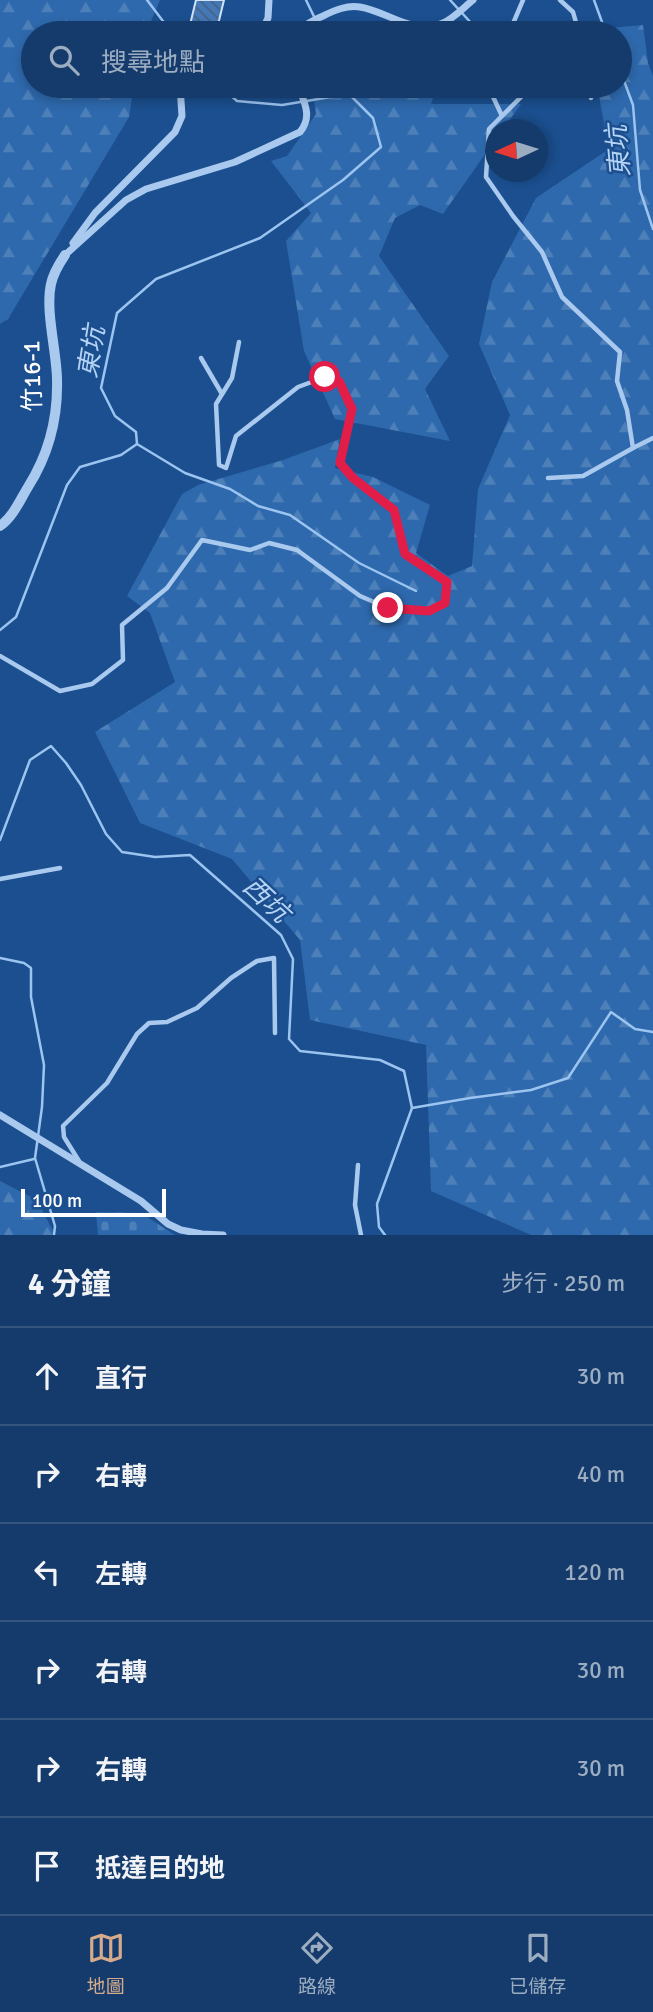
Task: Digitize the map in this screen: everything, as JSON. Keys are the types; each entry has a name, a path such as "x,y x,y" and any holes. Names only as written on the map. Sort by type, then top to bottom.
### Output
{"street":[{"path":"267,21 269,0"},
{"path":"446,21 472,0"},
{"path":"314,21 336,9 349,6 361,7 396,21"},
{"path":"65,255 89,220 175,132 182,116 181,98"},
{"path":"65,255 126,200 146,189 235,162 294,135 305,126 307,119 303,98"},
{"name":"竹16-1","path":"0,526 33,480 47,452 54,429 57,379 51,289 57,268 65,255"},
{"path":"0,1115 141,1200 168,1224 181,1230 223,1235"}],"lane":[{"path":"514,21 523,0"},
{"path":"560,0 573,12 576,21"},
{"path":"494,98 502,116"},
{"path":"520,98 489,130 486,177 542,252 562,298 620,352 617,382 627,410 633,448"},
{"path":"0,656 60,691 92,684 123,660 122,625 167,588 202,540 250,550 269,543 297,550 360,596 388,608 429,611 445,603 447,582 405,554 394,510 353,478 340,463 352,409 339,381 325,377 299,387 236,436 226,468 219,465 216,404 232,378 239,341"},
{"path":"201,358 222,394"},
{"path":"548,478 583,477 653,438"},
{"path":"0,879 60,867"},
{"path":"81,1164 64,1137 62,1125 107,1083 137,1034 149,1023 167,1022 197,1008 230,978 257,961 274,958 275,1033"},
{"path":"358,1165 355,1205 361,1235"}],"green space":[{"path":"0,0 160,0 151,21 21,21 21,98 132,98 129,117 8,319 0,324"},
{"path":"643,25 648,63 653,76 653,1235 531,1235 431,1191 426,1045 310,1020 300,940 232,859 140,823 95,732 175,682 150,613 127,596 182,494 198,485 283,460 340,439 335,468 373,477 430,505 416,553 448,576 472,566 478,489 510,415 479,344 492,282 536,198 609,149 599,98 632,98 632,26"},
{"path":"314,98 433,98 431,104 521,104 510,119 485,119 485,154 443,214 420,205 395,218 379,256 449,356 425,389 450,441 335,419 304,351 286,241 311,213 271,161 287,156 316,114"},
{"path":"0,1181 37,1200 55,1235 0,1235"},
{"path":"96,1212 141,1213 175,1235 98,1235"}],"building":[{"path":"196,0 224,0 219,21 191,21"}],"waterway":[{"path":"147,0 163,21"},
{"path":"306,0 316,21"},
{"name":"東坑","path":"450,0 469,21"},
{"name":"東坑","path":"594,0 602,21"},
{"path":"234,98 237,101 282,105 325,98"},
{"name":"東坑","path":"0,630 16,617 67,485 80,467 121,455 137,444 136,432 115,416 101,388 117,313 156,279 260,238 343,180 381,147 373,118 353,98"},
{"name":"東坑","path":"630,98 640,190 653,229"},
{"path":"137,444 185,473 230,489 258,506 290,515 359,563 416,591"},
{"name":"西坑","path":"0,840 30,760 51,746 81,785 106,834 122,852 155,857 190,855 281,935 293,959 289,1039 300,1051 380,1060 404,1071 412,1108 377,1204 379,1227 385,1235"},
{"path":"0,958 24,963 31,968 31,997 44,1065 35,1158 55,1226 54,1235"},
{"path":"412,1108 531,1090 568,1078 611,1012 635,1029 653,1032"},
{"path":"0,1167 34,1159"}],"route":[{"path":"325,377 339,381 352,409 340,463 353,478 394,510 405,554 447,582 445,603 429,611 388,608"}]}
